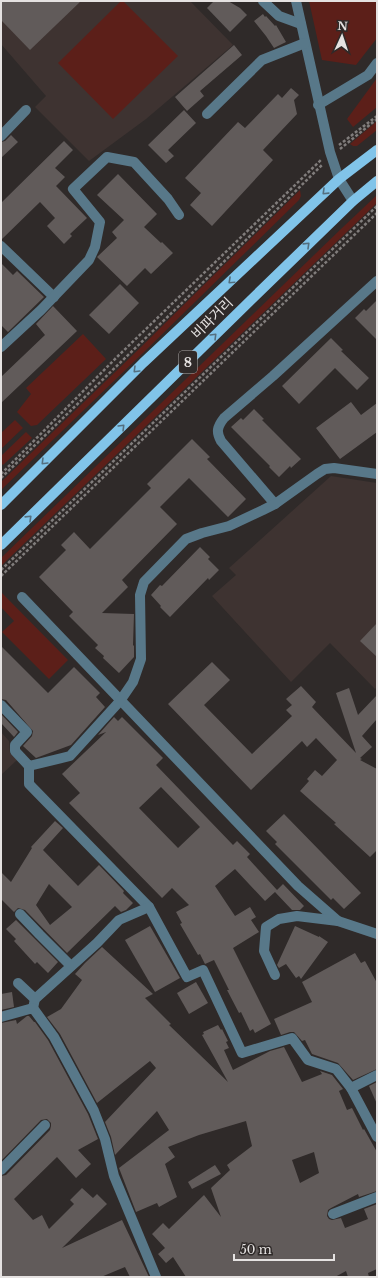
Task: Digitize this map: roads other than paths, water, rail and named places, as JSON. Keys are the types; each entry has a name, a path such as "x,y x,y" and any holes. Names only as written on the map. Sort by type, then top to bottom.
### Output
{"main road":[{"name":"비파거리","path":"1,505 143,364 339,179 377,150"},
{"name":"비파거리","path":"1,545 353,201 377,181"}],"street":[{"path":"263,1 279,16 301,24"},
{"path":"296,1 330,154 339,179 353,201"},
{"path":"207,114 262,60 305,43"},
{"path":"318,105 368,76 377,63"},
{"path":"1,136 26,110"},
{"path":"1,347 54,297 89,260 95,247 100,222 73,189 107,157 134,162 168,199 179,215"},
{"path":"1,246 54,297"},
{"path":"275,504 221,441 217,431 218,425 377,281"},
{"path":"29,766 70,756 120,701 133,682 141,658 140,595 144,582 186,539 202,532 229,526 275,504 325,469 334,468 377,474"},
{"path":"22,597 298,886 338,921"},
{"path":"1,705 27,732 15,745 16,751 29,766 29,784 149,907 187,977 203,970 242,1053 292,1038 308,1060 336,1069 351,1088 377,1137"},
{"path":"1,1017 34,1003 119,920 149,907"},
{"path":"20,914 71,966"},
{"path":"275,975 264,951 266,927 279,919 297,916 338,921 377,934"},
{"path":"18,983 34,1003 94,1111 105,1139 114,1176 156,1277"},
{"path":"351,1088 377,1075"},
{"path":"1,1170 45,1125"},
{"path":"333,1214 377,1197"}]}
